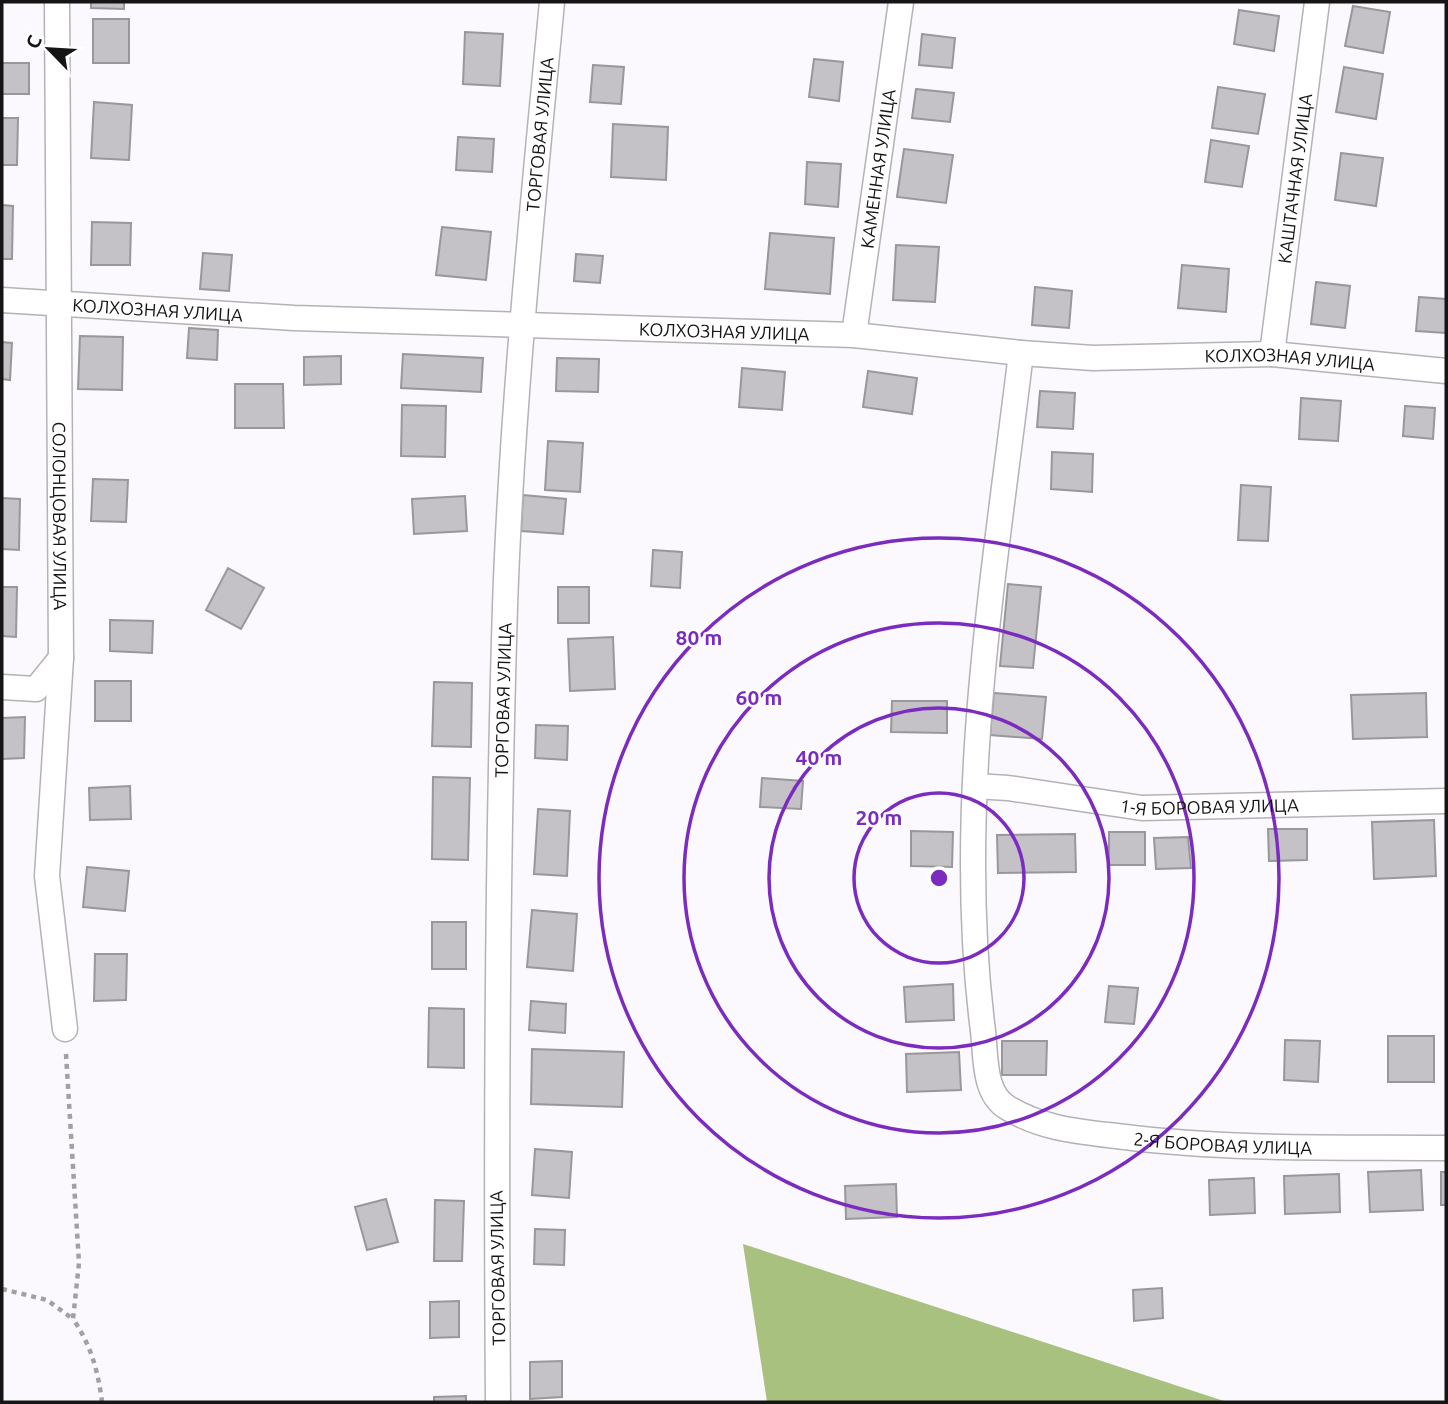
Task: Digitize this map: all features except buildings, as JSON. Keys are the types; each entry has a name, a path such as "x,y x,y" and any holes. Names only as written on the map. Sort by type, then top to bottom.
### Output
{"street":[{"name":"СОЛОНЦОВАЯ УЛИЦА","path":"57,2 61,658 47,876 65,1029"},
{"name":"ТОРГОВАЯ УЛИЦА","path":"498,1402 496,1169 505,605 521,326 552,2"},
{"name":"КАМЕННАЯ УЛИЦА","path":"854,335 901,2"},
{"name":"КАШТАЧНАЯ УЛИЦА","path":"1272,354 1317,2"},
{"name":"КОЛХОЗНАЯ УЛИЦА","path":"2,300 294,318 854,335 1021,354 1093,358 1272,354 1446,371"},
{"path":"975,786 981,689 1021,354"},
{"path":"2,687 36,689 61,658"},
{"name":"1-Я БОРОВАЯ УЛИЦА","path":"975,786 1008,788 1142,808 1446,800"},
{"name":"2-Я БОРОВАЯ УЛИЦА","path":"975,786 975,971 990,1089 1005,1107 1054,1128 1201,1146 1446,1148"}],"path":[{"path":"65,1029 79,1263 73,1319"},
{"path":"2,1289 47,1300 73,1319 86,1338 99,1377 102,1402"}],"green space":[{"path":"743,1244 1227,1402 767,1402"}]}
